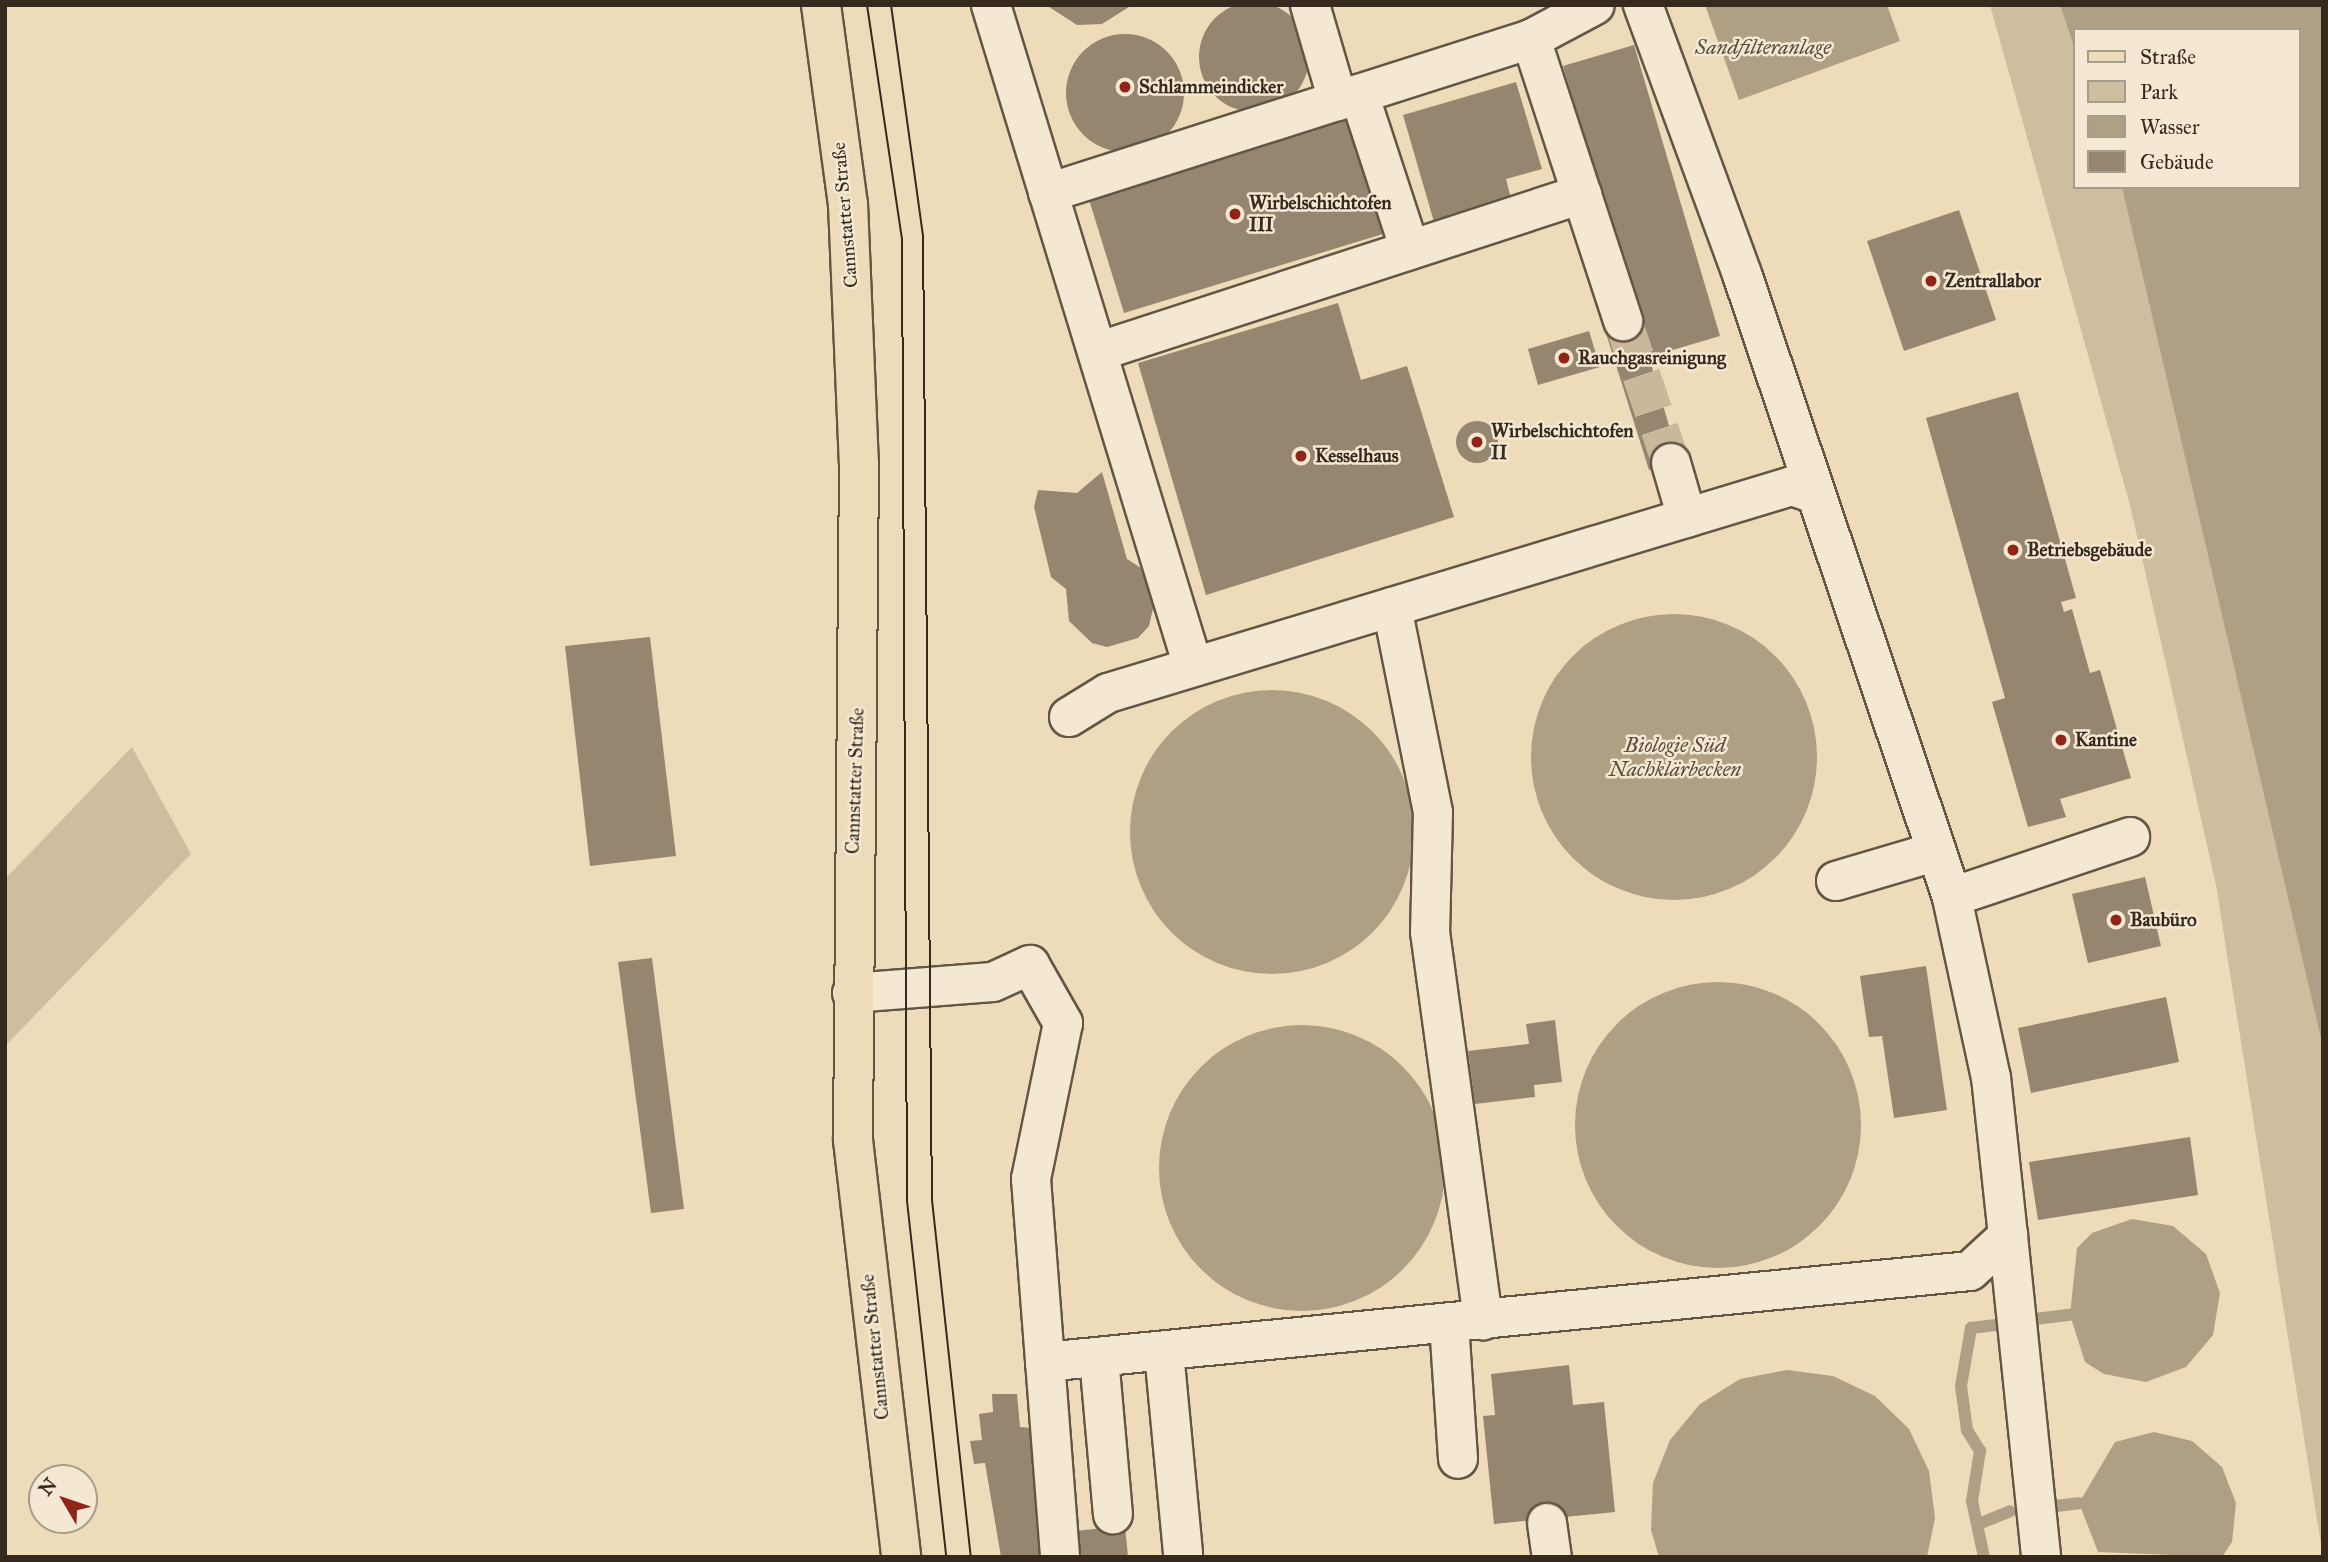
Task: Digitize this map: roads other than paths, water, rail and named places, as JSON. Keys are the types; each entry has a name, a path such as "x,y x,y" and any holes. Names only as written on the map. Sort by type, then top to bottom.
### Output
{"main road":[{"name":"Cannstatter Straße","path":"821,5 848,204 859,463 852,993 853,1140 901,1557"}],"lane":[{"path":"991,5 1100,351 1193,666"},
{"path":"1310,5 1410,250"},
{"path":"1048,192 1531,39 1595,5"},
{"path":"1643,5 1815,494 1952,897 1991,1078 2041,1557"},
{"path":"1531,39 1623,321"},
{"path":"1100,351 1581,194"},
{"path":"1671,463 1687,518"},
{"path":"1069,717 1108,692 1792,486 1815,494"},
{"path":"1392,607 1433,812 1430,932 1466,1322 1458,1459"},
{"path":"1952,897 2130,837"},
{"path":"1836,881 1937,851"},
{"path":"852,993 993,982 1030,965 1063,1023 1031,1179 1060,1557"},
{"path":"1045,1363 1970,1271 2008,1236"},
{"path":"1164,1352 1183,1554"},
{"path":"1099,1358 1113,1514"}],"water":[{"name":"Sandfilteranlage","path":"1705,5 1887,5 1900,41 1739,100"},
{"path":"2060,5 2323,5 2323,1047 2122,189 2300,189 2300,28 2072,28 2072,41"},
{"name":"Biologie Süd Nachklärbecken","path":"1674,614 1702,617 1729,625 1765,646 1785,666 1811,715 1817,757 1814,785 1806,812 1785,848 1765,868 1716,894 1674,900 1646,897 1619,889 1583,868 1563,848 1537,799 1531,757 1534,729 1542,702 1563,666 1583,646 1632,620"},
{"path":"1286,690 1327,700 1373,731 1404,777 1412,804 1412,860 1404,887 1373,933 1327,964 1300,972 1258,974 1217,964 1171,933 1140,887 1132,860 1130,818 1140,777 1171,731 1217,700 1244,692"},
{"path":"1718,982 1746,985 1773,993 1797,1006 1819,1024 1837,1046 1850,1070 1858,1097 1861,1125 1858,1153 1850,1180 1837,1204 1819,1226 1797,1244 1773,1257 1746,1265 1718,1268 1690,1265 1663,1257 1639,1244 1617,1226 1599,1204 1586,1180 1578,1153 1575,1125 1578,1097 1586,1070 1599,1046 1617,1024 1639,1006 1663,993 1690,985"},
{"path":"1302,1025 1330,1028 1357,1036 1403,1067 1434,1113 1442,1140 1445,1168 1442,1196 1434,1223 1403,1269 1357,1300 1330,1308 1302,1311 1274,1308 1247,1300 1201,1269 1170,1223 1162,1196 1159,1168 1162,1140 1170,1113 1201,1067 1247,1036 1274,1028"},
{"path":"2132,1219 2173,1226 2206,1254 2220,1293 2213,1335 2186,1367 2146,1382 2104,1374 2085,1362 2070,1315 2077,1248 2092,1233"},
{"path":"1787,1370 1833,1376 1875,1396 1909,1429 1929,1471 1935,1518 1927,1557 1659,1557 1651,1530 1653,1483 1670,1440 1700,1404 1740,1379"},
{"path":"2154,1432 2192,1441 2222,1467 2236,1503 2232,1542 2222,1557 2098,1552 2079,1503 2115,1442"}],"waterway":[{"path":"2035,1319 2070,1315"},
{"path":"1984,1557 1972,1501 1980,1451 1967,1430 1961,1386 1971,1328 1994,1325"},
{"path":"2056,1506 2079,1503"},
{"path":"1981,1523 2010,1511"}],"tunnel":[{"path":"1623,321 1671,463"}],"tram line":[{"path":"867,5 902,239 907,1201 946,1557"},
{"path":"891,5 923,235 932,1200 971,1557"}],"place":[{"name":"Schlammeindicker","path":"1125,87"},
{"name":"Wirbelschichtofen III","path":"1235,214"},
{"name":"Zentrallabor","path":"1931,281"},
{"name":"Rauchgasreinigung","path":"1564,358"},
{"name":"Wirbelschichtofen II","path":"1477,442"},
{"name":"Kesselhaus","path":"1301,456"},
{"name":"Betriebsgebäude","path":"2013,550"},
{"name":"Kantine","path":"2061,740"},
{"name":"Baubüro","path":"2116,920"}]}
